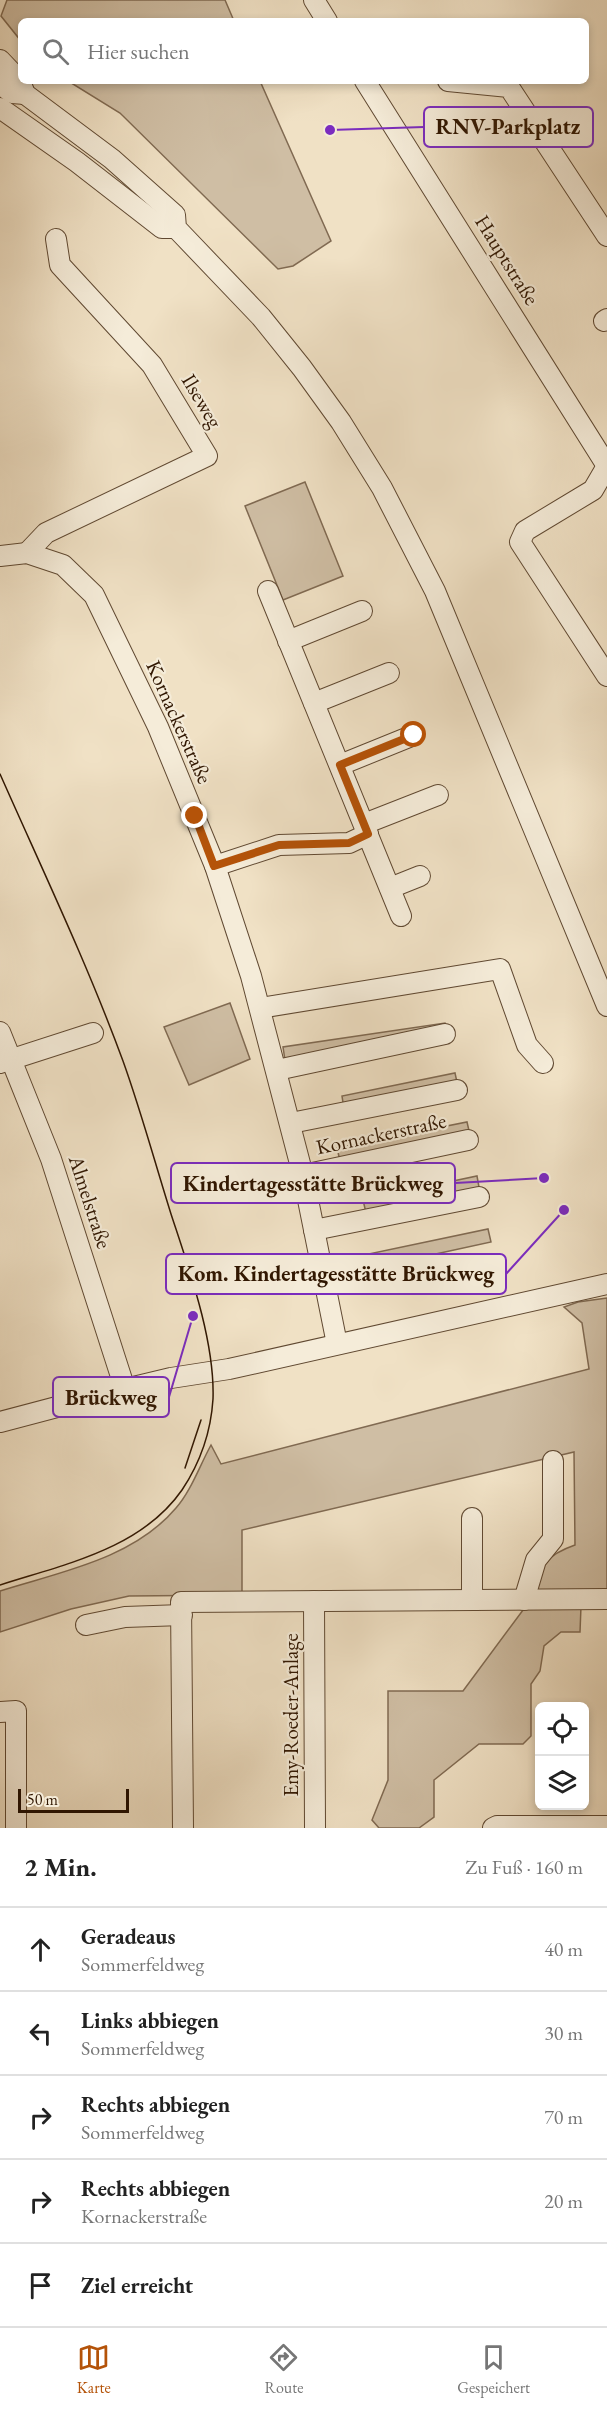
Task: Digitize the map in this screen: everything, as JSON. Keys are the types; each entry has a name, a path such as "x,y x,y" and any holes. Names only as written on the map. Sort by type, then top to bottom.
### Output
{"street":[{"path":"314,0 325,18"},
{"path":"0,60 18,79"},
{"path":"0,84 12,93 25,94"},
{"path":"21,84 25,94 120,166 175,215 176,228 261,317 341,422 382,488 435,591 607,1006"},
{"name":"Hauptstraße","path":"367,84 607,466"},
{"path":"478,84 509,87 607,236"},
{"path":"0,108 77,162 162,228 176,228"},
{"name":"Ilseweg","path":"27,553 46,533 207,456 152,365 60,265 56,239"},
{"path":"607,466 593,490 525,531 520,542 607,676"},
{"name":"Kornackerstraße","path":"0,556 27,553 63,566 94,595 158,727 214,866 260,1008 303,1175 337,1344"},
{"path":"268,591 402,916"},
{"path":"288,641 362,612"},
{"path":"314,703 389,673"},
{"path":"340,765 414,735"},
{"path":"214,866 279,845 349,843 366,829 438,795"},
{"path":"390,888 420,876"},
{"path":"260,1008 500,969 527,1045 543,1063"},
{"name":"Almelstraße","path":"0,1032 5,1060 51,1159 125,1389"},
{"path":"5,1060 93,1033"},
{"path":"277,1070 445,1034"},
{"name":"Kornackerstraße","path":"291,1123 457,1090"},
{"name":"Kornackerstraße","path":"303,1175 468,1140"},
{"path":"314,1230 479,1197"},
{"path":"0,1422 171,1378 229,1369 607,1284"},
{"path":"524,1600 536,1560 554,1539 553,1461"},
{"path":"472,1518 472,1600"},
{"path":"183,1828 182,1602 607,1599"},
{"name":"Emy-Roeder-Anlage","path":"314,1601 315,1828"},
{"path":"86,1625 125,1617 182,1615"},
{"path":"0,1712 16,1711 16,1828"},
{"path":"493,1828 497,1826 607,1826"}],"shaded area":[{"path":"7,0 225,0 233,18 18,18 18,37 1,16"},
{"path":"73,84 261,84 331,241 293,266 278,269 120,113"},
{"path":"305,482 343,576 283,600 245,506"},
{"path":"230,1003 250,1059 189,1085 164,1027"},
{"path":"445,1023 446,1029 285,1060 283,1047"},
{"path":"455,1073 458,1087 344,1109 342,1096"},
{"path":"467,1122 470,1135 340,1161 337,1148"},
{"path":"477,1176 480,1193 367,1217 363,1200"},
{"path":"488,1229 491,1242 362,1270 359,1256"},
{"path":"607,1298 607,1594 533,1593 546,1562 557,1553 575,1545 574,1452 242,1530 242,1595 129,1596 71,1609 0,1632 0,1591 94,1562 139,1540 176,1508 191,1486 211,1445 221,1464 589,1369 582,1323 564,1307 578,1302"},
{"path":"526,1606 581,1606 580,1632 561,1632 544,1646 540,1671 531,1684 531,1736 523,1744 479,1744 434,1780 434,1817 419,1828 379,1828 372,1820 388,1780 388,1691 463,1691"}],"tram line":[{"path":"0,774 79,952 130,1080 200,1305 213,1377 210,1423 199,1458 182,1490 165,1510 145,1527 100,1552 0,1585"},
{"path":"185,1468 201,1420"}],"place":[{"name":"RNV-Parkplatz","path":"330,130"},
{"name":"Kindertagesstätte Brückweg","path":"544,1178"},
{"name":"Kom. Kindertagesstätte Brückweg","path":"564,1210"},
{"name":"Brückweg","path":"193,1316"}],"route":[{"path":"195,816 214,866 279,845 349,843 368,834 340,765 414,735"}]}
